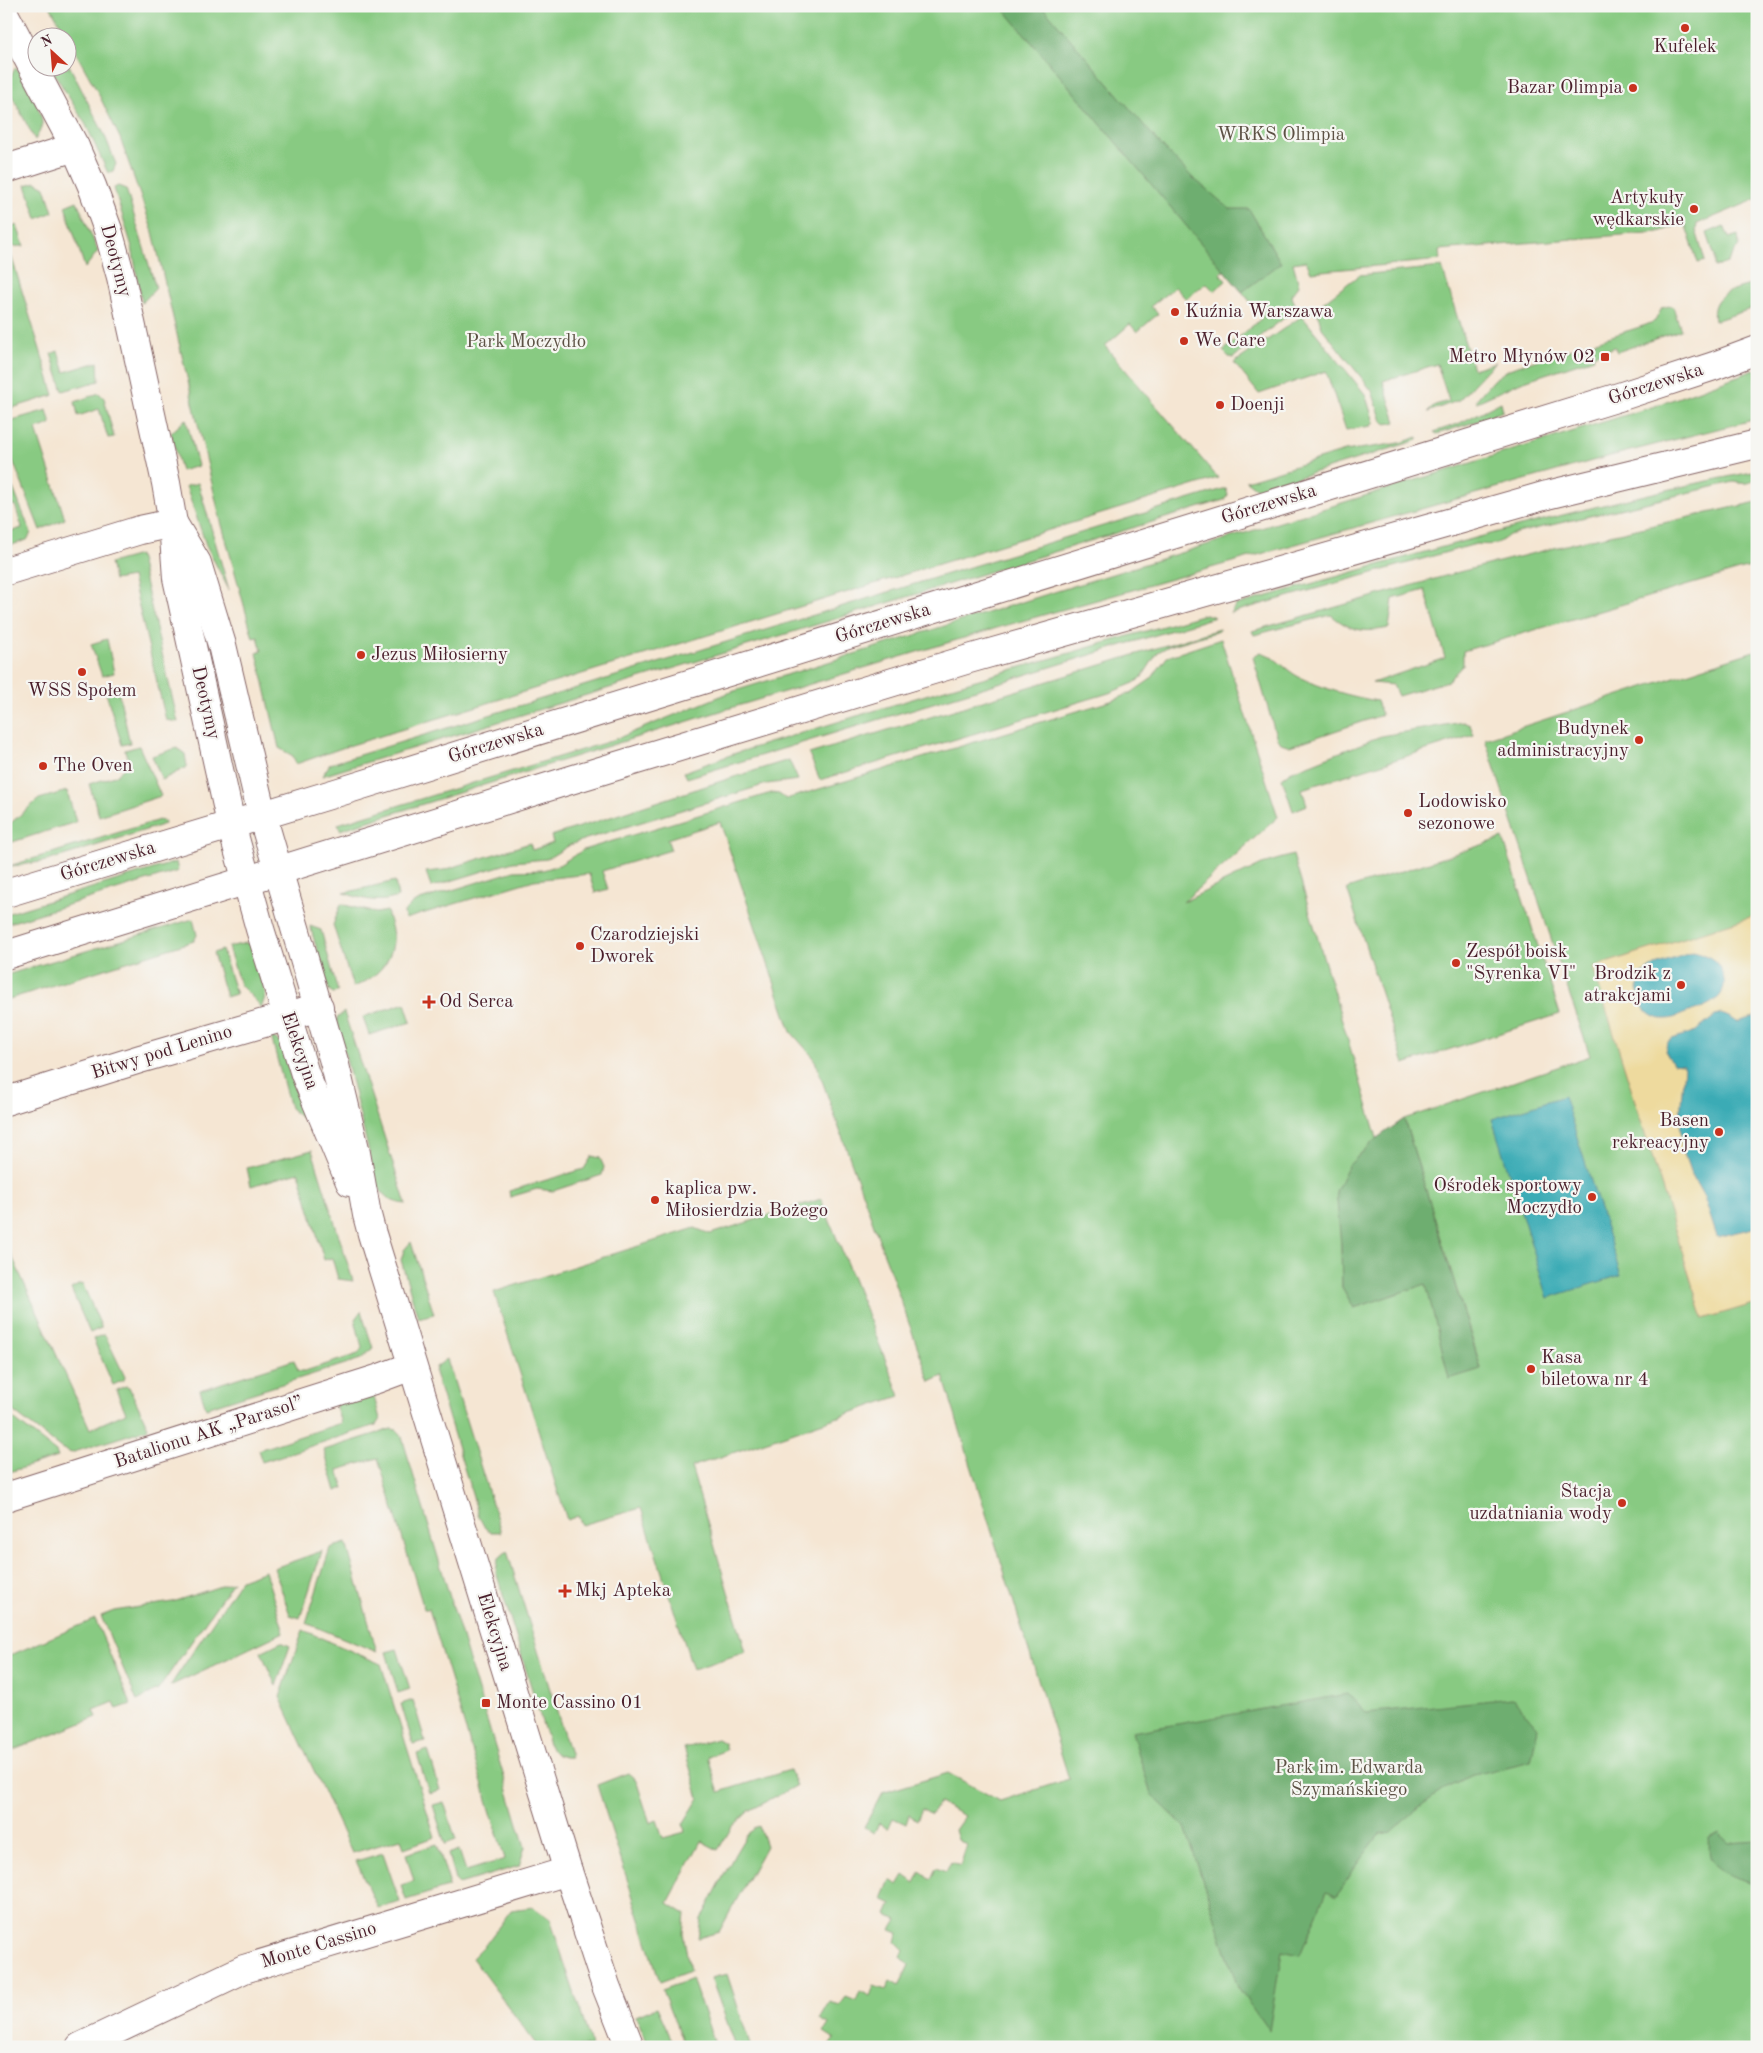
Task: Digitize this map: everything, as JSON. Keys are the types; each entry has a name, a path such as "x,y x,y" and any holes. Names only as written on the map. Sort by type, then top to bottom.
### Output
{"street":[{"name":"Deotymy","path":"6,18 75,147 108,230 121,277 173,523 177,578 231,824 246,881"},
{"path":"6,169 75,147"},
{"name":"Górczewska","path":"6,893 1619,397 1757,350"},
{"path":"6,955 573,779 988,654 1547,495 1757,444"},
{"name":"Deotymy","path":"173,523 198,563 222,645 262,815 278,871"},
{"path":"6,571 140,530 173,523"},
{"name":"Elekcyjna","path":"278,871 335,1065 356,1153 367,1215 412,1366 568,1871 603,1977 630,2047"},
{"name":"Elekcyjna","path":"246,881 305,1074 341,1163 367,1215"},
{"name":"Bitwy pod Lenino","path":"6,1102 319,1007"},
{"name":"Batalionu AK „Parasol”","path":"6,1497 377,1379 412,1366"},
{"name":"Monte Cassino","path":"80,2047 244,1969 568,1871"}],"green space":[{"name":"Park Moczydło","path":"50,6 1757,6 1757,199 1697,224 1696,230 1705,261 1698,263 1685,223 1659,232 1439,250 1440,260 1311,272 1306,261 1293,263 1299,285 1291,295 1297,308 1233,358 1223,351 1263,317 1224,270 1220,273 1226,281 1214,291 1206,283 1186,299 1175,287 1151,306 1158,314 1137,332 1130,324 1105,346 1218,478 345,747 296,764 293,756 279,748 257,653 262,651 258,637 253,638 220,518 153,232 120,138 78,57 78,28 62,28"},
{"path":"1001,6 1042,6 1161,145 1192,177 1230,209 1249,209 1281,263 1242,292"},
{"path":"16,67 32,94 41,116 40,131 35,140 6,84"},
{"path":"57,78 76,78 105,136 116,164 113,171 108,173 86,125"},
{"path":"36,182 45,187 53,212 37,219 26,185"},
{"path":"118,186 126,189 156,288 142,303 132,247 114,188"},
{"path":"77,201 98,251 85,268 65,206"},
{"path":"17,225 24,246 6,247 6,229"},
{"path":"1724,226 1729,238 1738,235 1739,245 1727,263 1715,267 1715,257 1707,233"},
{"path":"11,255 54,395 6,410 6,256"},
{"path":"1442,267 1473,369 1496,362 1459,400 1428,412 1435,405 1449,401 1437,364 1383,381 1396,422 1387,424 1382,421 1372,391 1322,328 1316,308 1359,275"},
{"path":"1757,283 1757,307 1714,321 1714,311 1720,298 1732,290"},
{"path":"1673,307 1681,330 1617,352 1615,347 1593,355 1594,358 1521,382 1477,402 1475,401 1493,380 1509,369 1646,325 1655,321 1662,308"},
{"path":"1302,316 1365,394 1374,422 1371,426 1346,430 1326,371 1259,394 1234,363"},
{"path":"58,351 65,372 98,362 99,381 63,391 51,354"},
{"path":"1757,369 1757,419 1610,456 997,628 724,710 340,830 338,824 611,741 728,693 1655,406"},
{"path":"99,393 104,398 114,437 108,438 99,409 78,416 75,402"},
{"path":"1501,402 1503,411 1437,434 1434,432 1458,424"},
{"path":"47,410 51,424 36,429 65,519 40,530 6,443 6,431 9,421"},
{"path":"186,419 198,466 181,471 171,433"},
{"path":"1418,437 1418,440 1258,490 1246,481 1345,451 1400,443"},
{"path":"1757,471 1757,479 1749,483 1734,482 1509,535 1494,544 1476,544 1230,613 1236,605 1430,550 1626,500"},
{"path":"198,483 229,590 206,545 186,486"},
{"path":"6,487 13,488 31,533 27,540 6,547 6,533 22,528 15,505 6,507"},
{"path":"1226,489 1228,495 1224,500 322,776 330,764"},
{"path":"1757,502 1757,565 1463,651 1463,665 1448,681 1398,696 1393,685 1372,683 1445,658 1425,590 1393,599 1389,628 1358,629 1345,624 1331,615 1254,635 1252,631 1459,572 1574,543"},
{"path":"139,555 178,722 166,720 132,577 114,580 110,563"},
{"path":"1205,614 1215,617 687,778 684,772 736,753 955,686"},
{"path":"1219,629 1219,631 1169,646 1158,652 1142,677 1134,683 1109,693 820,780 809,754"},
{"path":"107,639 114,673 102,676 91,644"},
{"name":"Park im. Edwarda Szymańskiego","path":"1221,639 1278,817 1183,902 1262,864 1293,855 1377,1138 1348,1166 1341,1245 1342,1287 1354,1308 1426,1283 1481,1368 1404,1119 1590,1056 1485,739 1757,650 1757,2047 829,2047 835,2039 824,2032 829,2024 820,2019 830,2002 840,2005 846,1997 856,2001 860,1991 870,1996 874,1986 886,1990 890,1981 899,1986 909,1965 901,1957 904,1950 896,1942 899,1933 891,1930 897,1920 887,1915 892,1904 882,1899 890,1880 898,1885 904,1875 915,1883 920,1872 931,1879 936,1868 946,1872 951,1862 960,1866 967,1845 958,1840 955,1830 965,1816 939,1803 931,1815 922,1809 917,1820 909,1815 906,1824 893,1818 888,1829 879,1823 874,1833 864,1827 882,1793 948,1773 1000,1801 1069,1779 943,1376 930,1382 814,1058 791,1032 720,822 667,839 671,850 602,871 608,889 595,893 589,874 534,880 405,919 404,912 412,904 420,900 514,871 543,870 559,865 583,850 771,793 779,794 786,799 1114,700 1131,693 1151,679 1167,657"},
{"path":"1260,652 1270,656 1294,674 1308,681 1337,692 1377,701 1382,715 1290,746 1281,743 1277,739 1253,657"},
{"path":"118,690 130,743 122,745 106,693"},
{"path":"1463,722 1470,725 1474,735 1302,789 1307,805 1293,811 1282,778 1290,772 1381,736"},
{"path":"139,746 161,796 99,816 89,784 115,776 129,764 125,750"},
{"path":"177,748 185,754 187,767 162,780 152,756"},
{"path":"789,760 798,780 767,784 586,839 570,845 547,859 513,862 431,887 426,872 444,870 530,843 532,850 553,843 551,836"},
{"path":"67,791 76,822 6,844 6,827 39,799"},
{"path":"159,820 165,822 165,824 47,861 6,867"},
{"path":"1503,838 1560,1014 1404,1064 1347,889"},
{"path":"176,862 178,871 6,924 6,914"},
{"path":"395,881 398,897 391,899 371,900 344,893"},
{"path":"341,904 376,913 387,911 393,935 389,957 379,971 367,981 353,987 333,925"},
{"path":"193,919 197,935 194,941 6,1000 6,975"},
{"path":"310,926 321,930 338,992 333,993 329,990"},
{"path":"246,943 251,944 266,994 261,1009 258,1003 240,985 228,947"},
{"path":"222,950 236,994 226,997 213,953"},
{"path":"405,1003 411,1022 369,1035 363,1017"},
{"path":"344,1012 406,1204 389,1199 377,1185 337,1022 337,1018"},
{"path":"271,1036 280,1042 293,1085 306,1116 301,1118 290,1108"},
{"path":"1404,1119 1481,1369 1449,1379 1426,1284 1354,1308 1342,1287 1341,1245 1336,1191 1348,1166 1377,1138"},
{"path":"312,1150 353,1281 338,1279 332,1258 324,1260 299,1172 251,1186 247,1168"},
{"path":"592,1156 600,1158 604,1167 602,1175 553,1191 537,1189 510,1197 509,1191 584,1169"},
{"path":"821,1199 900,1396 691,1467 746,1652 693,1669 641,1508 582,1525 578,1516 567,1520 494,1292 695,1228 710,1234"},
{"path":"411,1242 434,1314 418,1318 401,1260 404,1250"},
{"path":"6,1243 90,1429 126,1413 116,1390 126,1386 129,1387 148,1427 147,1429 71,1453 61,1448 6,1406"},
{"path":"80,1284 83,1285 101,1326 101,1328 90,1333 71,1289"},
{"path":"361,1311 373,1348 361,1359 206,1408 200,1390 294,1360 298,1371 305,1371 358,1354 362,1348 355,1319"},
{"path":"105,1335 125,1377 124,1380 113,1385 93,1339"},
{"path":"447,1359 501,1532 491,1532 485,1528 479,1517 435,1373 436,1367"},
{"path":"373,1393 380,1419 376,1425 262,1462 258,1450 341,1423 335,1404"},
{"path":"6,1413 56,1452 58,1457 6,1473"},
{"path":"391,1429 397,1430 401,1434 525,1847 519,1866 459,1884 455,1880 448,1854 459,1850 466,1871 505,1859 429,1609 424,1609 378,1458 338,1470 344,1488 336,1491 324,1450"},
{"path":"346,1543 377,1652 306,1623 330,1548"},
{"path":"322,1551 300,1618 290,1615 274,1568"},
{"path":"507,1551 571,1757 558,1755 549,1745 496,1572 498,1559"},
{"path":"265,1571 284,1632 170,1686 241,1580"},
{"path":"233,1582 158,1690 137,1701 101,1616 114,1611 172,1602"},
{"path":"95,1619 131,1704 117,1709 114,1702 94,1710 97,1717 6,1753 6,1657"},
{"path":"303,1630 381,1664 435,1837 404,1848 401,1839 352,1853 280,1697"},
{"path":"281,1642 290,1646 276,1686 261,1652"},
{"path":"397,1649 410,1689 398,1693 386,1652"},
{"name":"Park im. Edwarda Szymańskiego","path":"1348,1694 1366,1713 1512,1698 1538,1728 1531,1761 1474,1775 1449,1786 1416,1809 1391,1833 1379,1835 1337,1896 1326,1892 1300,1955 1282,1951 1269,2031 1238,1988 1185,1827 1151,1794 1132,1732"},
{"path":"413,1700 425,1741 413,1744 401,1704"},
{"path":"717,1739 724,1743 726,1750 708,1757 719,1792 790,1770 796,1786 749,1811 732,1827 718,1850 701,1841 668,1903 685,1914 683,1933 690,1971 660,1982 597,1785 628,1773 636,1780 650,1823 657,1820 663,1838 685,1832 683,1824 699,1798 684,1748"},
{"path":"428,1750 440,1790 429,1793 417,1754"},
{"path":"444,1802 456,1840 445,1844 433,1805"},
{"path":"759,1826 766,1846 719,1932 698,1938 701,1919 735,1854 747,1834"},
{"path":"1718,1832 1729,1842 1757,1840 1757,1883 1731,1876 1714,1865 1710,1856 1709,1837"},
{"path":"437,1844 449,1882 448,1887 406,1900 401,1885 414,1881 406,1854"},
{"path":"383,1853 400,1902 378,1908 356,1861"},
{"path":"533,1907 550,1919 592,2047 538,2047 472,1958 486,1944 511,1910"},
{"path":"727,1974 751,2047 736,2047 711,1978"},
{"path":"692,1979 716,2047 685,2047 662,1990"},
{"path":"657,2007 675,2047 649,2047 636,2016"}],"sand":[{"path":"1757,915 1757,1303 1703,1319 1593,967"}],"water":[{"name":"Brodzik z atrakcjami","path":"1693,952 1703,954 1720,967 1724,981 1724,988 1721,994 1704,1007 1672,1018 1652,1016 1646,1011 1639,998 1638,990 1641,975 1655,965"},
{"name":"Basen rekreacyjny","path":"1721,1014 1737,1022 1757,1016 1757,1227 1717,1237 1704,1197 1691,1174 1682,1148 1680,1117 1684,1065 1673,1064 1665,1051 1667,1043 1672,1039 1696,1031 1715,1016"},
{"path":"1564,1096 1621,1275 1548,1298 1492,1119"}],"place":[{"name":"Kufelek","path":"1685,28"},
{"name":"Bazar Olimpia","path":"1633,88"},
{"name":"Artykuły wędkarskie","path":"1694,209"},
{"name":"Kuźnia Warszawa","path":"1175,312"},
{"name":"We Care","path":"1184,341"},
{"name":"Metro Młynów 02","path":"1605,357"},
{"name":"Doenji","path":"1220,405"},
{"name":"Jezus Miłosierny","path":"361,655"},
{"name":"WSS Społem","path":"82,672"},
{"name":"Budynek administracyjny","path":"1639,740"},
{"name":"The Oven","path":"43,766"},
{"name":"Lodowisko sezonowe","path":"1408,813"},
{"name":"Czarodziejski Dworek","path":"580,946"},
{"name":"Zespół boisk \"Syrenka VI\"","path":"1456,963"},
{"name":"Brodzik z atrakcjami","path":"1681,985"},
{"name":"Od Serca","path":"429,1002"},
{"name":"Basen rekreacyjny","path":"1719,1132"},
{"name":"Ośrodek sportowy Moczydło","path":"1592,1197"},
{"name":"kaplica pw. Miłosierdzia Bożego","path":"655,1200"},
{"name":"Kasa biletowa nr 4","path":"1531,1369"},
{"name":"Stacja uzdatniania wody","path":"1622,1503"},
{"name":"Mkj Apteka","path":"565,1591"},
{"name":"Monte Cassino 01","path":"486,1703"}],"park label":[{"name":"WRKS Olimpia","path":"1281,135"}]}
